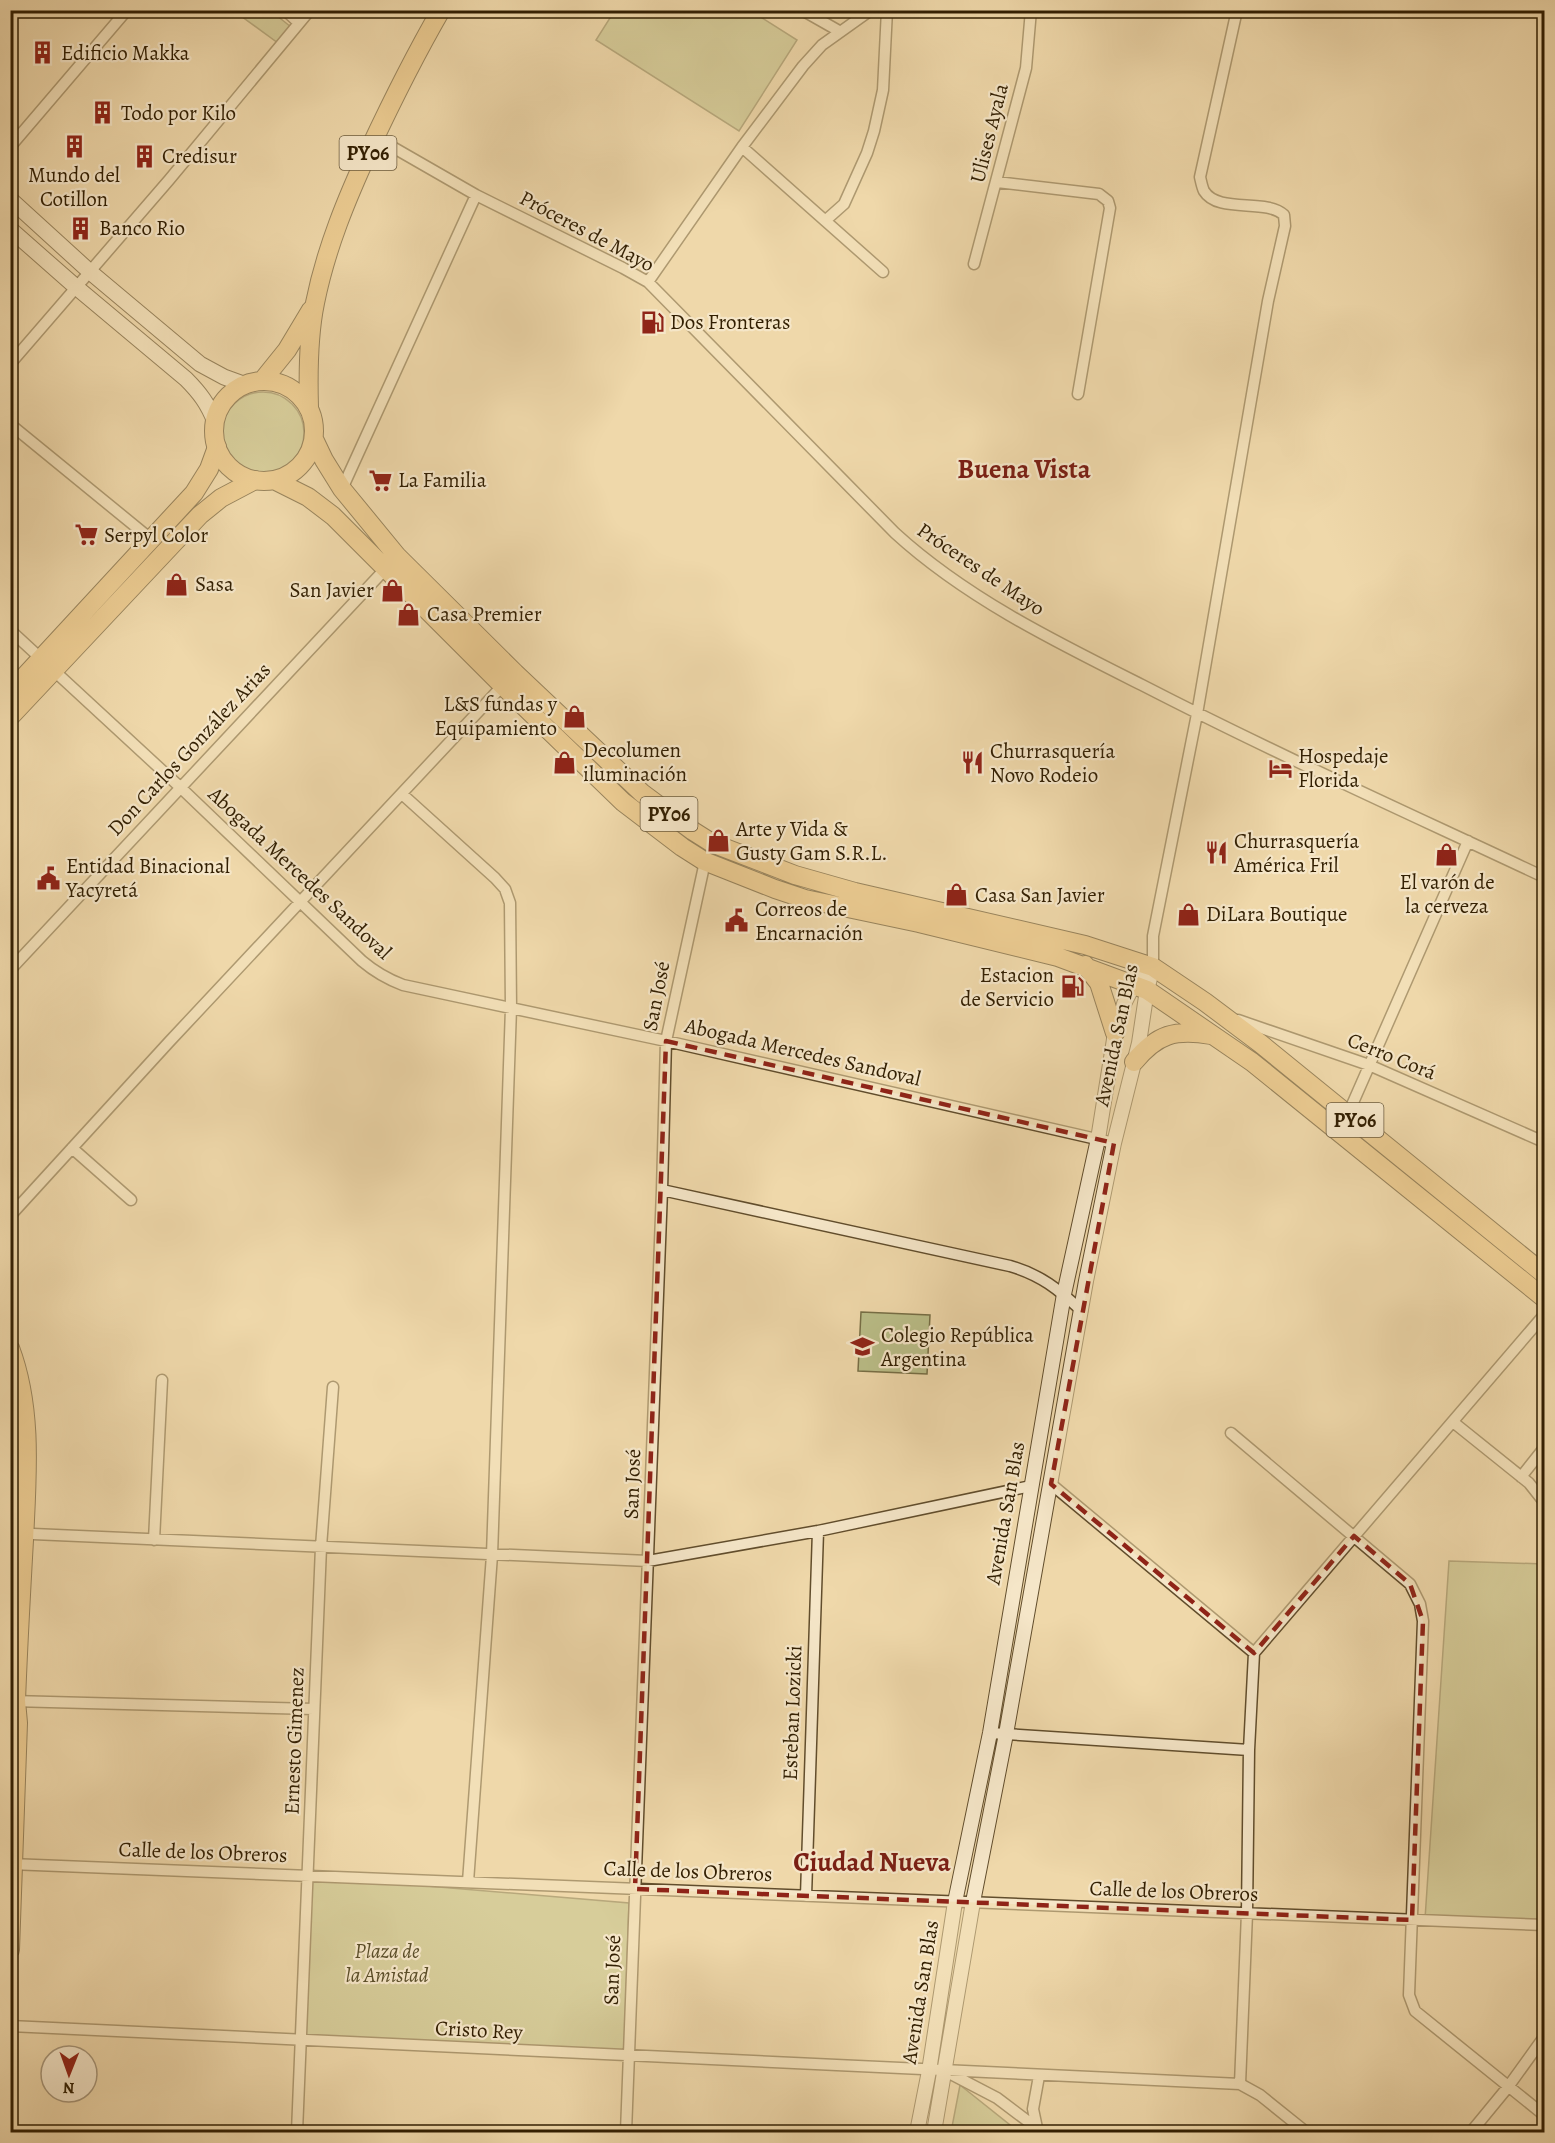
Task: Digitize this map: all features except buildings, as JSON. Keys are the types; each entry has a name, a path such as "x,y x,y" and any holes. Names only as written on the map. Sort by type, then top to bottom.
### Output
{"main road":[{"name":"PY06","path":"217,447 231,469 255,480 274,480 287,476 298,469 307,458 314,439 314,423 309,407 309,361 315,303 341,213 375,137 416,54 441,10"},
{"path":"10,199 89,271 200,364 224,377 254,383 278,383 292,390 309,407"},
{"path":"10,229 200,392 215,422 217,447 203,482 10,692"},
{"name":"PY06","path":"215,422 223,403 233,392 254,383 287,350 315,303"},
{"name":"PY06","path":"314,439 342,489 391,562 503,686 623,802 651,825 704,861 776,890 805,899 919,923 1059,957 1141,987 1216,1036 1322,1118 1545,1298"},
{"path":"10,717 200,515 221,498 255,480"},
{"name":"PY06","path":"274,480 322,506 391,562 515,673 642,793 712,843 795,875 845,890 1047,935 1147,965 1222,1015 1545,1274"},
{"path":"1085,966 1099,983 1115,1033"},
{"path":"1134,1062 1148,1046 1165,1036 1193,1032 1216,1036"},
{"path":"10,1348 23,1392 26,1425 17,1534 13,1701 18,1723 10,1950"}],"street":[{"path":"10,147 127,10"},
{"path":"285,10 299,23"},
{"path":"10,364 169,180 310,10"},
{"path":"802,10 839,32"},
{"path":"648,282 742,147 803,66 822,45 871,10"},
{"path":"826,220 844,204 874,131 883,90 887,10"},
{"name":"Ulises Ayala","path":"974,264 1026,68 1031,10"},
{"name":"Avenida San Blas","path":"934,2133 973,1902 1006,1734 1082,1311 1114,1143 1139,1043 1141,987 1197,714 1268,301 1285,226 1284,215 1278,209 1228,204 1213,198 1204,192 1200,177 1237,10"},
{"name":"Próceres de Mayo","path":"375,137 476,195 648,282 895,533 922,558 975,593 1051,639 1197,714 1545,877"},
{"path":"742,147 883,272"},
{"path":"997,182 1099,194 1108,201 1110,208 1078,394"},
{"path":"342,489 476,195"},
{"path":"10,424 72,477 152,540"},
{"name":"Don Carlos González Arias","path":"10,970 391,562"},
{"name":"Abogada Mercedes Sandoval","path":"10,630 180,787 300,904 362,961 387,979 403,985 666,1041 1114,1143"},
{"path":"10,1216 515,673"},
{"path":"402,794 495,878 505,889 510,903 511,1008 492,1555 468,1882"},
{"path":"1348,1114 1468,841"},
{"name":"San José","path":"626,2133 666,1041 704,861 712,843"},
{"name":"Avenida San Blas","path":"917,2133 955,1902 990,1733 1064,1294 1098,1139 1115,1033 1124,1004 1141,987"},
{"name":"Cerro Corá","path":"1222,1015 1369,1065 1545,1142"},
{"path":"72,1148 131,1200"},
{"path":"662,1190 1031,1272 1050,1282 1082,1311"},
{"path":"1306,2133 1260,2095 1240,2084 1247,1913 1249,1750 1254,1653 1545,1315"},
{"path":"154,1540 162,1380"},
{"name":"Ernesto Gimenez","path":"297,2133 321,1547 333,1387"},
{"path":"1453,1422 1521,1477 1545,1502"},
{"path":"1231,1433 1410,1584 1420,1604 1423,1621 1409,1995 1415,2011 1545,2115"},
{"path":"1521,1477 1545,1448"},
{"path":"1051,1484 1254,1653"},
{"path":"17,1534 648,1561 818,1531 1031,1486"},
{"name":"Esteban Lozicki","path":"806,1896 818,1531"},
{"path":"13,1701 314,1709"},
{"path":"990,1733 1249,1750"},
{"name":"Calle de los Obreros","path":"12,1864 1545,1925"},
{"name":"Cristo Rey","path":"10,2026 946,2072 1240,2084"},
{"path":"1471,2133 1545,2037"},
{"path":"946,2072 997,2098 1039,2130"},
{"path":"1039,2076 1033,2109 1039,2130"}],"highlighted area":[{"path":"666,1041 1114,1143 1051,1484 1254,1653 1354,1536 1410,1584 1423,1621 1412,1920 635,1889"}],"green space":[{"path":"615,10 751,11 797,40 739,131 596,40"},
{"path":"234,11 271,11 291,27 278,43"},
{"path":"263,392 279,395 292,404 301,417 304,433 301,449 292,462 279,471 263,474 247,471 234,462 225,449 222,433 225,417 234,404 247,395"},
{"path":"861,1312 930,1315 927,1374 858,1371"},
{"path":"1449,1561 1544,1564 1544,1921 1425,1919"},
{"name":"Plaza de la Amistad","path":"308,1876 629,1903 624,2053 301,2041"},
{"path":"960,2085 1019,2132 951,2132"}],"place":[{"name":"Edificio Makka","path":"43,53"},
{"name":"Todo por Kilo","path":"103,113"},
{"name":"Mundo del Cotillon","path":"74,147"},
{"name":"Credisur","path":"144,156"},
{"name":"Banco Rio","path":"81,228"},
{"name":"Dos Fronteras","path":"652,322"},
{"name":"La Familia","path":"380,480"},
{"name":"Serpyl Color","path":"86,535"},
{"name":"Sasa","path":"177,584"},
{"name":"San Javier","path":"392,590"},
{"name":"Casa Premier","path":"409,614"},
{"name":"L&S fundas y Equipamiento","path":"575,716"},
{"name":"Decolumen iluminación","path":"565,762"},
{"name":"Churrasquería Novo Rodeio","path":"972,763"},
{"name":"Hospedaje Florida","path":"1280,768"},
{"name":"Arte y Vida & Gusty Gam S.R.L.","path":"718,841"},
{"name":"Churrasquería América Fril","path":"1216,853"},
{"name":"El varón de la cerveza","path":"1447,854"},
{"name":"Entidad Binacional Yacyretá","path":"48,878"},
{"name":"Casa San Javier","path":"957,895"},
{"name":"DiLara Boutique","path":"1188,914"},
{"name":"Correos de Encarnación","path":"737,921"},
{"name":"Estacion de Servicio","path":"1072,987"},
{"name":"Colegio República Argentina","path":"863,1347"}],"district":[{"name":"Buena Vista","path":"1024,469"},
{"name":"Ciudad Nueva","path":"872,1862"}]}
